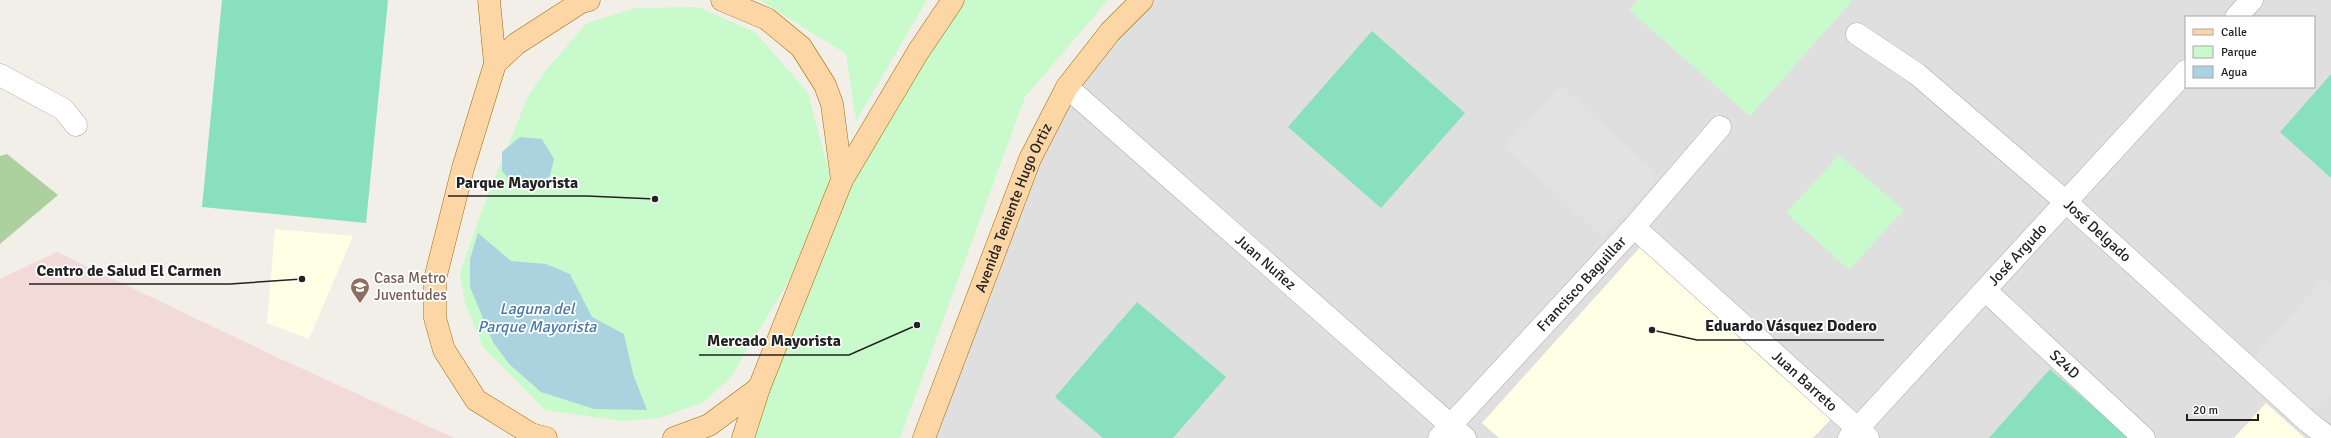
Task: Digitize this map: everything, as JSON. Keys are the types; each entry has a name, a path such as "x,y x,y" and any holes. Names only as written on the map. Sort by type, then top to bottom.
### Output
{"main road":[{"path":"489,0 495,64 463,168 435,279 435,318 444,350 476,400 538,437"},
{"path":"495,64 516,44 581,2 589,0"},
{"path":"722,0 767,19 801,47 825,85 832,104 842,180"},
{"path":"743,438 759,388 842,180 918,52 953,0"},
{"name":"Avenida Teniente Hugo Ortiz","path":"924,438 1030,159 1067,86 1110,32 1142,0"},
{"path":"674,438 709,425 759,388"}],"street":[{"path":"2237,16 2252,0"},
{"name":"José Delgado","path":"1857,34 1918,74 2066,202 2307,421 2329,438"},
{"name":"José Argudo","path":"1859,435 1985,290 2185,72"},
{"path":"0,75 63,109 76,124"},
{"name":"Juan Nuñez","path":"1067,86 1451,433"},
{"name":"Francisco Baguillar","path":"1451,433 1634,227 1720,127"},
{"name":"Juan Barreto","path":"1634,227 1859,435"},
{"name":"S24D","path":"1985,290 2144,438"}],"shaded area":[{"path":"1142,0 2331,0 2331,438 924,438 1030,159"},
{"path":"1561,86 1655,172 1654,182 1603,237 1505,147"},
{"path":"275,229 353,236 309,339 267,323"},
{"path":"1643,244 1834,416 1813,438 1499,438 1482,423"},
{"path":"57,252 272,355 454,438 0,438 0,279"},
{"path":"2324,279 2331,285 2331,395 2317,409 2306,408 2253,359"},
{"path":"2266,403 2305,438 2234,438"}],"green space":[{"path":"222,0 388,0 366,223 202,207"},
{"path":"927,0 856,121 846,54 761,1"},
{"path":"965,0 1108,0 1025,97 900,438 753,438 829,233 898,88"},
{"path":"1638,0 1852,1 1750,116 1629,10"},
{"path":"698,7 755,32 808,93 831,180 789,280 731,377 704,402 659,418 623,421 545,410 483,347 465,303 460,273 479,218 528,96 547,69 587,23 636,8"},
{"path":"1372,31 1465,113 1381,208 1288,127"},
{"path":"2331,74 2331,178 2280,132"},
{"path":"7,154 58,195 0,244 0,156"},
{"path":"1839,155 1904,210 1849,270 1786,213"},
{"path":"1137,302 1226,377 1173,438 1103,438 1055,397"},
{"path":"2050,369 2129,438 1989,438"}],"water":[{"path":"520,137 542,139 554,159 550,176 533,188 513,184 502,171 502,152"},
{"name":"Laguna del Parque Mayorista","path":"478,233 511,261 546,264 570,274 592,317 624,334 633,374 647,410 594,409 541,392 509,364 493,342 470,287 470,259"}],"place":[{"name":"Parque Mayorista","path":"655,199"},
{"name":"Centro de Salud El Carmen","path":"302,279"},
{"name":"Casa Metro Juventudes","path":"360,304"},
{"name":"Mercado Mayorista","path":"917,325"},
{"name":"Eduardo Vásquez Dodero","path":"1652,330"}]}
